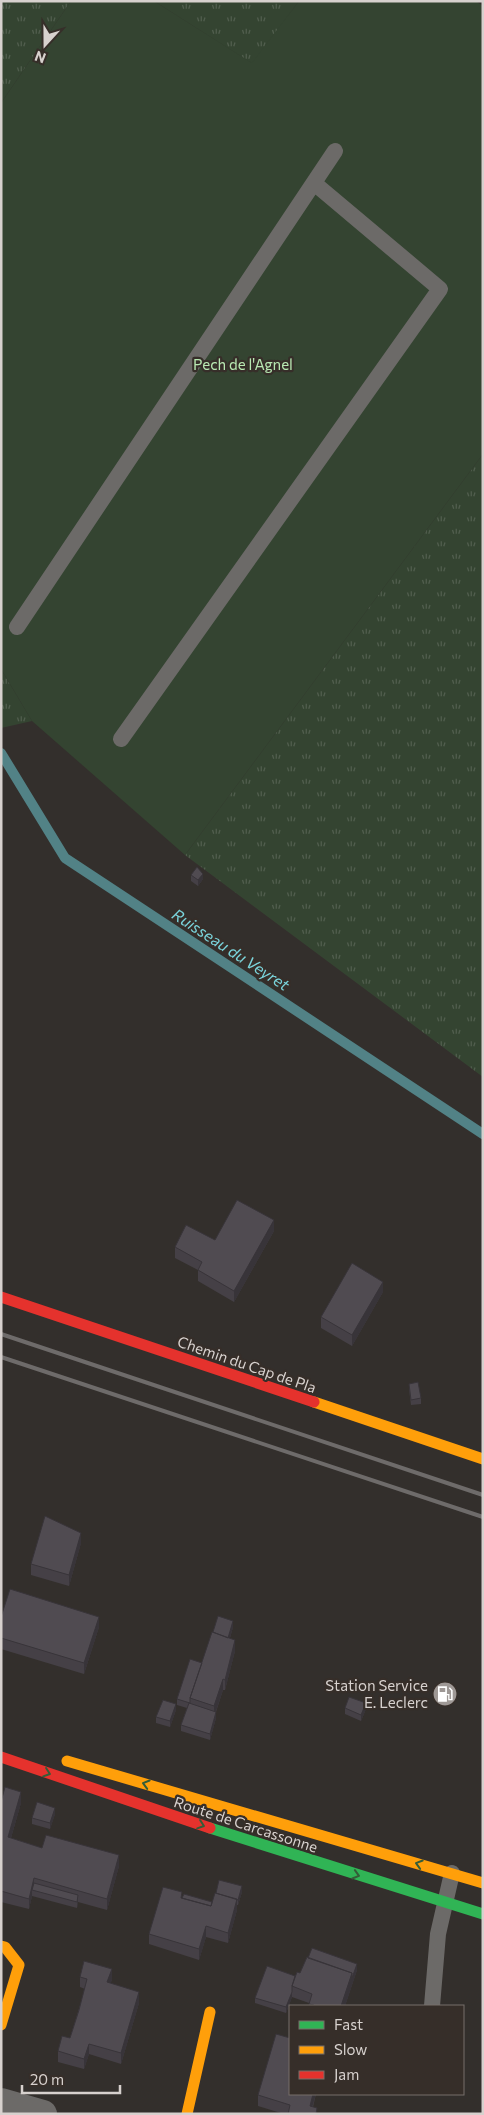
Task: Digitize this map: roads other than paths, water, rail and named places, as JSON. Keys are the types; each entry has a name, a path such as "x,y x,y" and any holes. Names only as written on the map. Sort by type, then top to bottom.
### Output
{"main road":[{"name":"Chemin du Cap de Pla","path":"1,1297 483,1459"},
{"name":"Route de Carcassonne","path":"1,1757 267,1848 483,1914"},
{"name":"Route de Carcassonne","path":"58,1758 483,1883"},
{"path":"1,1946 5,1947 19,1965 1,2025"},
{"path":"187,2114 210,2012"}],"street":[{"path":"1,2102 43,2114"}],"lane":[{"path":"17,627 335,151"},
{"path":"122,739 440,289 314,183"},
{"path":"432,2005 438,1934 452,1873"}],"waterway":[{"name":"Ruisseau du Veyret","path":"1,753 65,858 483,1134"}],"railway":[{"path":"1,1334 483,1495"},
{"path":"1,1357 483,1517"}],"place":[{"name":"Station Service E. Leclerc","path":"445,1694"}],"park label":[{"name":"Pech de l'Agnel","path":"243,364"}]}
